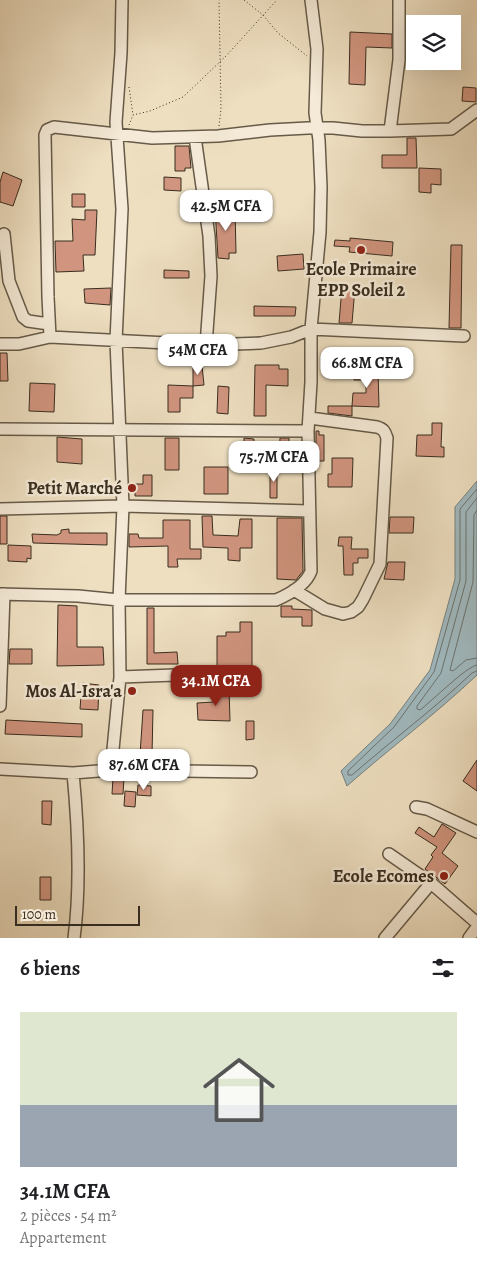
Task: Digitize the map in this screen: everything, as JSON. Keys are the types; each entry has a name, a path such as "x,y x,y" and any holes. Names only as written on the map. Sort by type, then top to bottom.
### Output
{"street":[{"path":"111,770 120,677 119,600 123,506 116,341 122,209 122,0"},
{"path":"0,706 2,594 78,596 119,600 270,600 286,596 309,577 311,571 308,431 310,418 311,329 320,232 321,187 315,112 317,50 310,0"},
{"path":"390,131 399,60 399,0"},
{"path":"50,337 44,135 47,130 54,127 152,138 218,136 270,130 317,128 362,131 452,129 477,110"},
{"path":"195,137 209,236 210,276 206,345"},
{"path":"4,234 9,281 23,317 28,321 49,324"},
{"path":"0,344 19,344 50,337 206,345 275,341 291,338 311,329 464,336"},
{"path":"294,590 325,609 343,614 351,612 358,607 363,599 380,564 387,438 385,432 372,426 310,418"},
{"path":"0,429 308,431"},
{"path":"0,509 123,506 309,511"},
{"path":"120,677 175,675 252,678"},
{"path":"0,769 73,772 111,770 251,772"},
{"path":"73,772 76,801 78,906 74,938"},
{"path":"416,807 427,809 477,832"},
{"path":"389,854 431,882 477,925 469,938"},
{"path":"385,938 431,882"}],"path":[{"path":"218,136 222,109 219,0"},
{"path":"244,0 263,15 278,33 316,61"},
{"path":"122,134 133,116 150,112 183,97 220,61 277,0"}],"water":[{"path":"477,481 477,675 347,786 341,771 390,724 430,670 455,579 455,507"}],"building":[{"path":"350,32 392,34 392,48 366,47 365,85 349,84"},
{"path":"463,87 476,88 476,102 462,101"},
{"path":"407,138 416,138 417,168 382,168 382,155 407,155"},
{"path":"175,146 189,146 191,168 185,168 185,171 175,171"},
{"path":"419,168 441,169 441,185 431,184 431,193 419,192"},
{"path":"3,172 22,180 13,206 0,202 0,182"},
{"path":"164,177 181,178 181,191 164,190"},
{"path":"72,194 85,194 85,207 72,207"},
{"path":"215,208 235,209 236,253 229,253 229,259 218,258"},
{"path":"85,210 97,210 95,255 83,255 84,271 56,272 55,241 73,241 72,219 85,220"},
{"path":"350,238 393,242 392,256 349,252 350,247 334,246 335,240 350,241"},
{"path":"451,245 462,245 461,328 449,328"},
{"path":"303,254 304,269 278,271 277,256"},
{"path":"164,270 189,271 189,278 164,278"},
{"path":"342,287 355,288 352,323 339,323"},
{"path":"111,288 110,305 85,303 84,289"},
{"path":"254,306 296,307 295,316 254,316"},
{"path":"0,353 7,353 8,381 0,381"},
{"path":"255,365 279,365 279,369 288,369 288,386 266,385 266,416 254,416"},
{"path":"202,366 204,385 193,386 193,367"},
{"path":"378,370 379,407 352,406 353,393 366,393 366,380 354,380 354,371"},
{"path":"30,383 55,384 54,412 29,411"},
{"path":"168,385 193,386 193,398 180,398 180,412 168,412"},
{"path":"218,386 229,387 228,414 217,413"},
{"path":"328,406 352,406 352,416 328,413"},
{"path":"432,423 442,423 441,447 444,447 444,457 416,456 417,435 432,435"},
{"path":"316,431 319,431 319,435 324,435 324,461 316,461"},
{"path":"57,437 82,439 82,464 57,462"},
{"path":"165,438 179,438 179,470 165,470"},
{"path":"244,438 254,439 253,466 242,466"},
{"path":"280,438 289,438 288,466 279,465"},
{"path":"332,458 353,458 352,487 328,487 328,474 332,474"},
{"path":"204,467 228,467 228,494 204,494"},
{"path":"270,468 277,468 277,498 270,498"},
{"path":"143,475 152,475 152,496 135,496 135,492 130,492 130,484 143,484"},
{"path":"0,516 7,516 7,544 0,544"},
{"path":"202,516 212,516 213,535 238,536 240,519 252,519 252,548 240,548 240,561 228,560 228,548 203,547"},
{"path":"390,517 414,517 413,533 389,533"},
{"path":"277,518 302,518 303,571 296,580 277,579"},
{"path":"163,520 190,520 190,549 201,549 201,559 177,559 178,567 168,567 168,546 129,547 129,534 138,534 139,538 163,538"},
{"path":"69,529 69,533 107,533 107,545 33,543 32,534 57,535 61,533 61,530"},
{"path":"339,537 352,537 351,549 368,549 368,558 358,558 358,563 353,563 353,575 344,575 343,546 338,546"},
{"path":"8,545 31,546 31,559 27,558 27,562 8,561"},
{"path":"388,562 405,562 404,580 384,579"},
{"path":"58,605 77,606 77,647 103,647 104,665 57,666"},
{"path":"281,606 292,606 292,609 312,610 312,626 302,626 302,617 281,617"},
{"path":"147,608 154,608 154,653 177,652 178,664 147,664"},
{"path":"240,622 252,622 252,668 217,668 217,636 226,636 226,632 240,632"},
{"path":"10,649 32,649 32,664 9,664"},
{"path":"82,683 99,685 98,710 80,709"},
{"path":"214,687 229,687 230,721 198,720 197,703 214,702"},
{"path":"143,710 153,710 152,755 140,755"},
{"path":"6,720 82,724 82,737 5,734"},
{"path":"246,721 254,721 254,739 246,740"},
{"path":"477,760 477,791 463,781"},
{"path":"113,778 124,778 123,794 112,794"},
{"path":"138,785 151,786 151,796 137,795"},
{"path":"125,791 136,792 135,807 124,806"},
{"path":"42,801 52,801 51,825 42,824"},
{"path":"442,824 456,833 442,853 458,866 445,884 425,869 437,847 415,833 419,827 434,837"},
{"path":"40,877 51,877 51,900 40,900"}],"place":[{"name":"Ecole Primaire EPP Soleil 2","path":"361,250"},
{"name":"Petit Marché","path":"132,488"},
{"name":"Mos Al-Isra'a","path":"132,691"},
{"name":"Ecole Ecomes","path":"444,876"}]}
